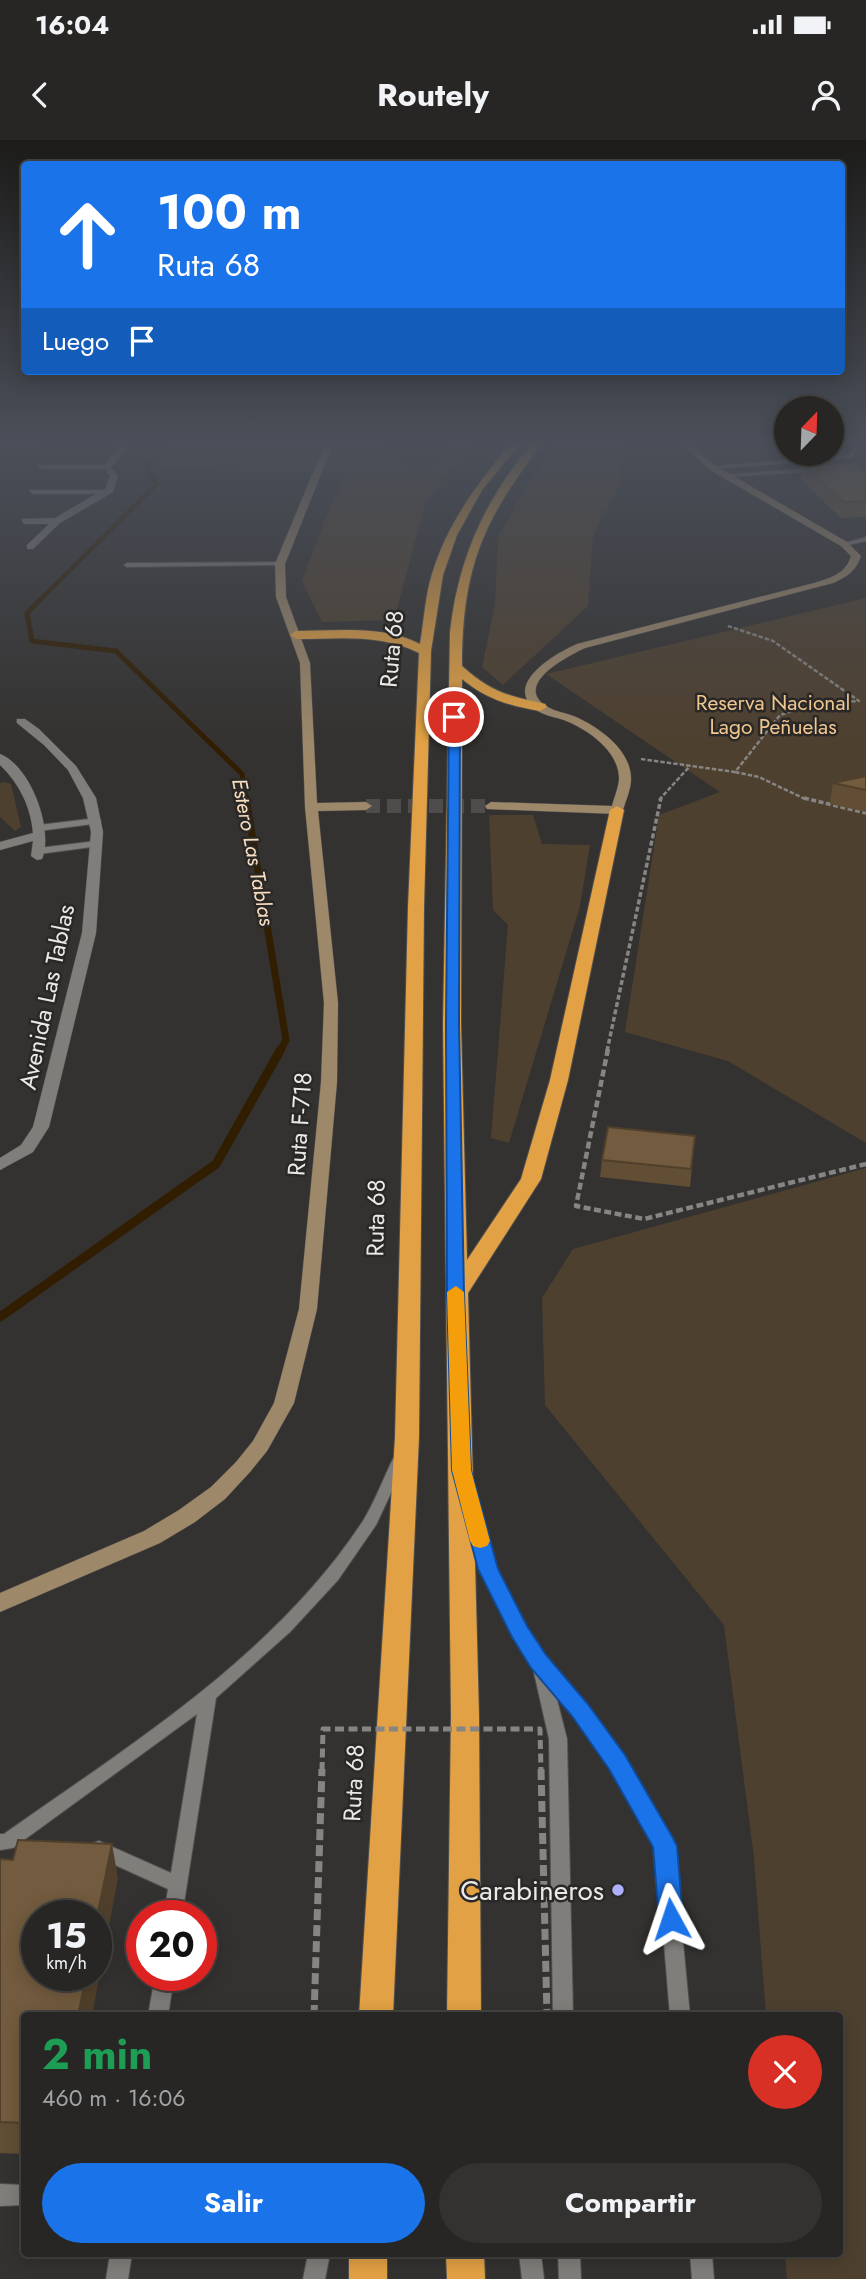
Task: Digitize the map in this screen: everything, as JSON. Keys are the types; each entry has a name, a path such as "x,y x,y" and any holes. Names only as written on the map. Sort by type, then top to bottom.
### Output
{"highway":[{"name":"Ruta 68","path":"376,2012 407,1437 416,907 425,651 437,575 449,544"},
{"path":"464,2012 465,1715 452,1024 455,666 458,610 474,544"},
{"path":"383,636 430,618"},
{"path":"296,635 383,636 407,642 425,651"},
{"path":"455,666 484,691 540,708"},
{"path":"456,1295 531,1179 559,1080 617,810"},
{"path":"368,2257 368,2279"},
{"path":"466,2257 466,2279"}],"street":[{"path":"30,547 33,544"},
{"name":"Ruta F-718","path":"0,1603 143,1542 187,1516 218,1493 243,1467 260,1446 284,1403 308,1309 329,1082 331,1003 311,807 305,663 281,597 280,564 288,544"},
{"path":"492,806 617,810 625,776 617,755 588,728 540,708 533,693 535,679 545,666 560,655 581,646 700,617 845,576 854,566 856,556 844,544"},
{"name":"Avenida Las Tablas","path":"0,1165 27,1148 41,1127 89,933 96,844 97,821 87,793 67,760 42,736 21,721"},
{"path":"0,758 16,772 32,802 39,831 38,854"},
{"path":"0,776 16,772"},
{"path":"311,807 366,806"},
{"path":"0,846 39,831"},
{"path":"0,1149 27,1148"}],"lane":[{"path":"127,565 280,564"},
{"path":"39,831 97,821"},
{"path":"38,854 96,844"},
{"path":"3,1842 208,1695 303,1609 360,1539 380,1504 407,1437"},
{"path":"461,1470 488,1569 514,1622 539,1661 579,1709 617,1762 665,1846 680,2012"},
{"path":"539,1661 558,1739 563,2012"},
{"path":"176,1900 208,1695"},
{"path":"3,1842 34,1844"},
{"path":"75,1847 102,1849 178,1885"},
{"path":"464,1945 477,2012"},
{"path":"159,2012 162,1991"},
{"path":"0,2196 21,2195"},
{"path":"117,2279 121,2257"},
{"path":"314,2279 318,2257"},
{"path":"530,2257 533,2279"},
{"path":"569,2257 570,2279"},
{"path":"701,2257 703,2279"}],"path":[{"path":"700,617 773,641 859,701"},
{"path":"735,772 780,716 818,703 866,703"},
{"path":"652,761 759,777 813,802 866,813"},
{"path":"690,766 658,801 576,1206 644,1219 866,1164"},
{"path":"314,2012 323,1728 540,1729 547,2012"}],"green space":[{"path":"316,544 414,544 394,620 322,622 302,581"},
{"path":"498,544 592,544 588,606 503,685 482,667 495,604"},
{"name":"Reserva Nacional Lago Peñuelas","path":"866,598 866,1143 728,1061 625,1032 659,815 720,792 546,674"},
{"path":"0,783 11,784 21,827 15,831 0,817"},
{"path":"489,815 533,815 542,844 590,845 580,906 509,1143 491,1138 508,925 493,910"},
{"path":"866,1168 866,2279 787,2279 785,2257 843,2257 843,2012 766,2012 754,1858 724,1625 545,1405 542,1298 573,1249"}],"building":[{"path":"866,776 866,790 833,783"},
{"path":"608,1127 695,1136 691,1169 602,1160"},
{"path":"18,1840 112,1844 101,1900 21,1900 21,1991 83,1991 79,2012 21,2012 21,2123 0,2122 0,1859 13,1860"}],"waterway":[{"name":"Estero Las Tablas","path":"39,601 97,544"},
{"name":"Estero Las Tablas","path":"39,601 27,613 32,641 116,651 242,774 246,800"},
{"name":"Estero Las Tablas","path":"246,798 286,1040 280,1051"},
{"name":"Estero Las Tablas","path":"0,1317 216,1164 281,1049"}],"tunnel":[{"path":"366,806 491,806"}],"slow traffic":[{"path":"456,1292 461,1470 480,1541"}],"place":[{"name":"Carabineros","path":"618,1890"}],"route":[{"path":"454,717 452,1024 461,1470 488,1569 519,1632 617,1762 665,1846 671,1919"}]}
